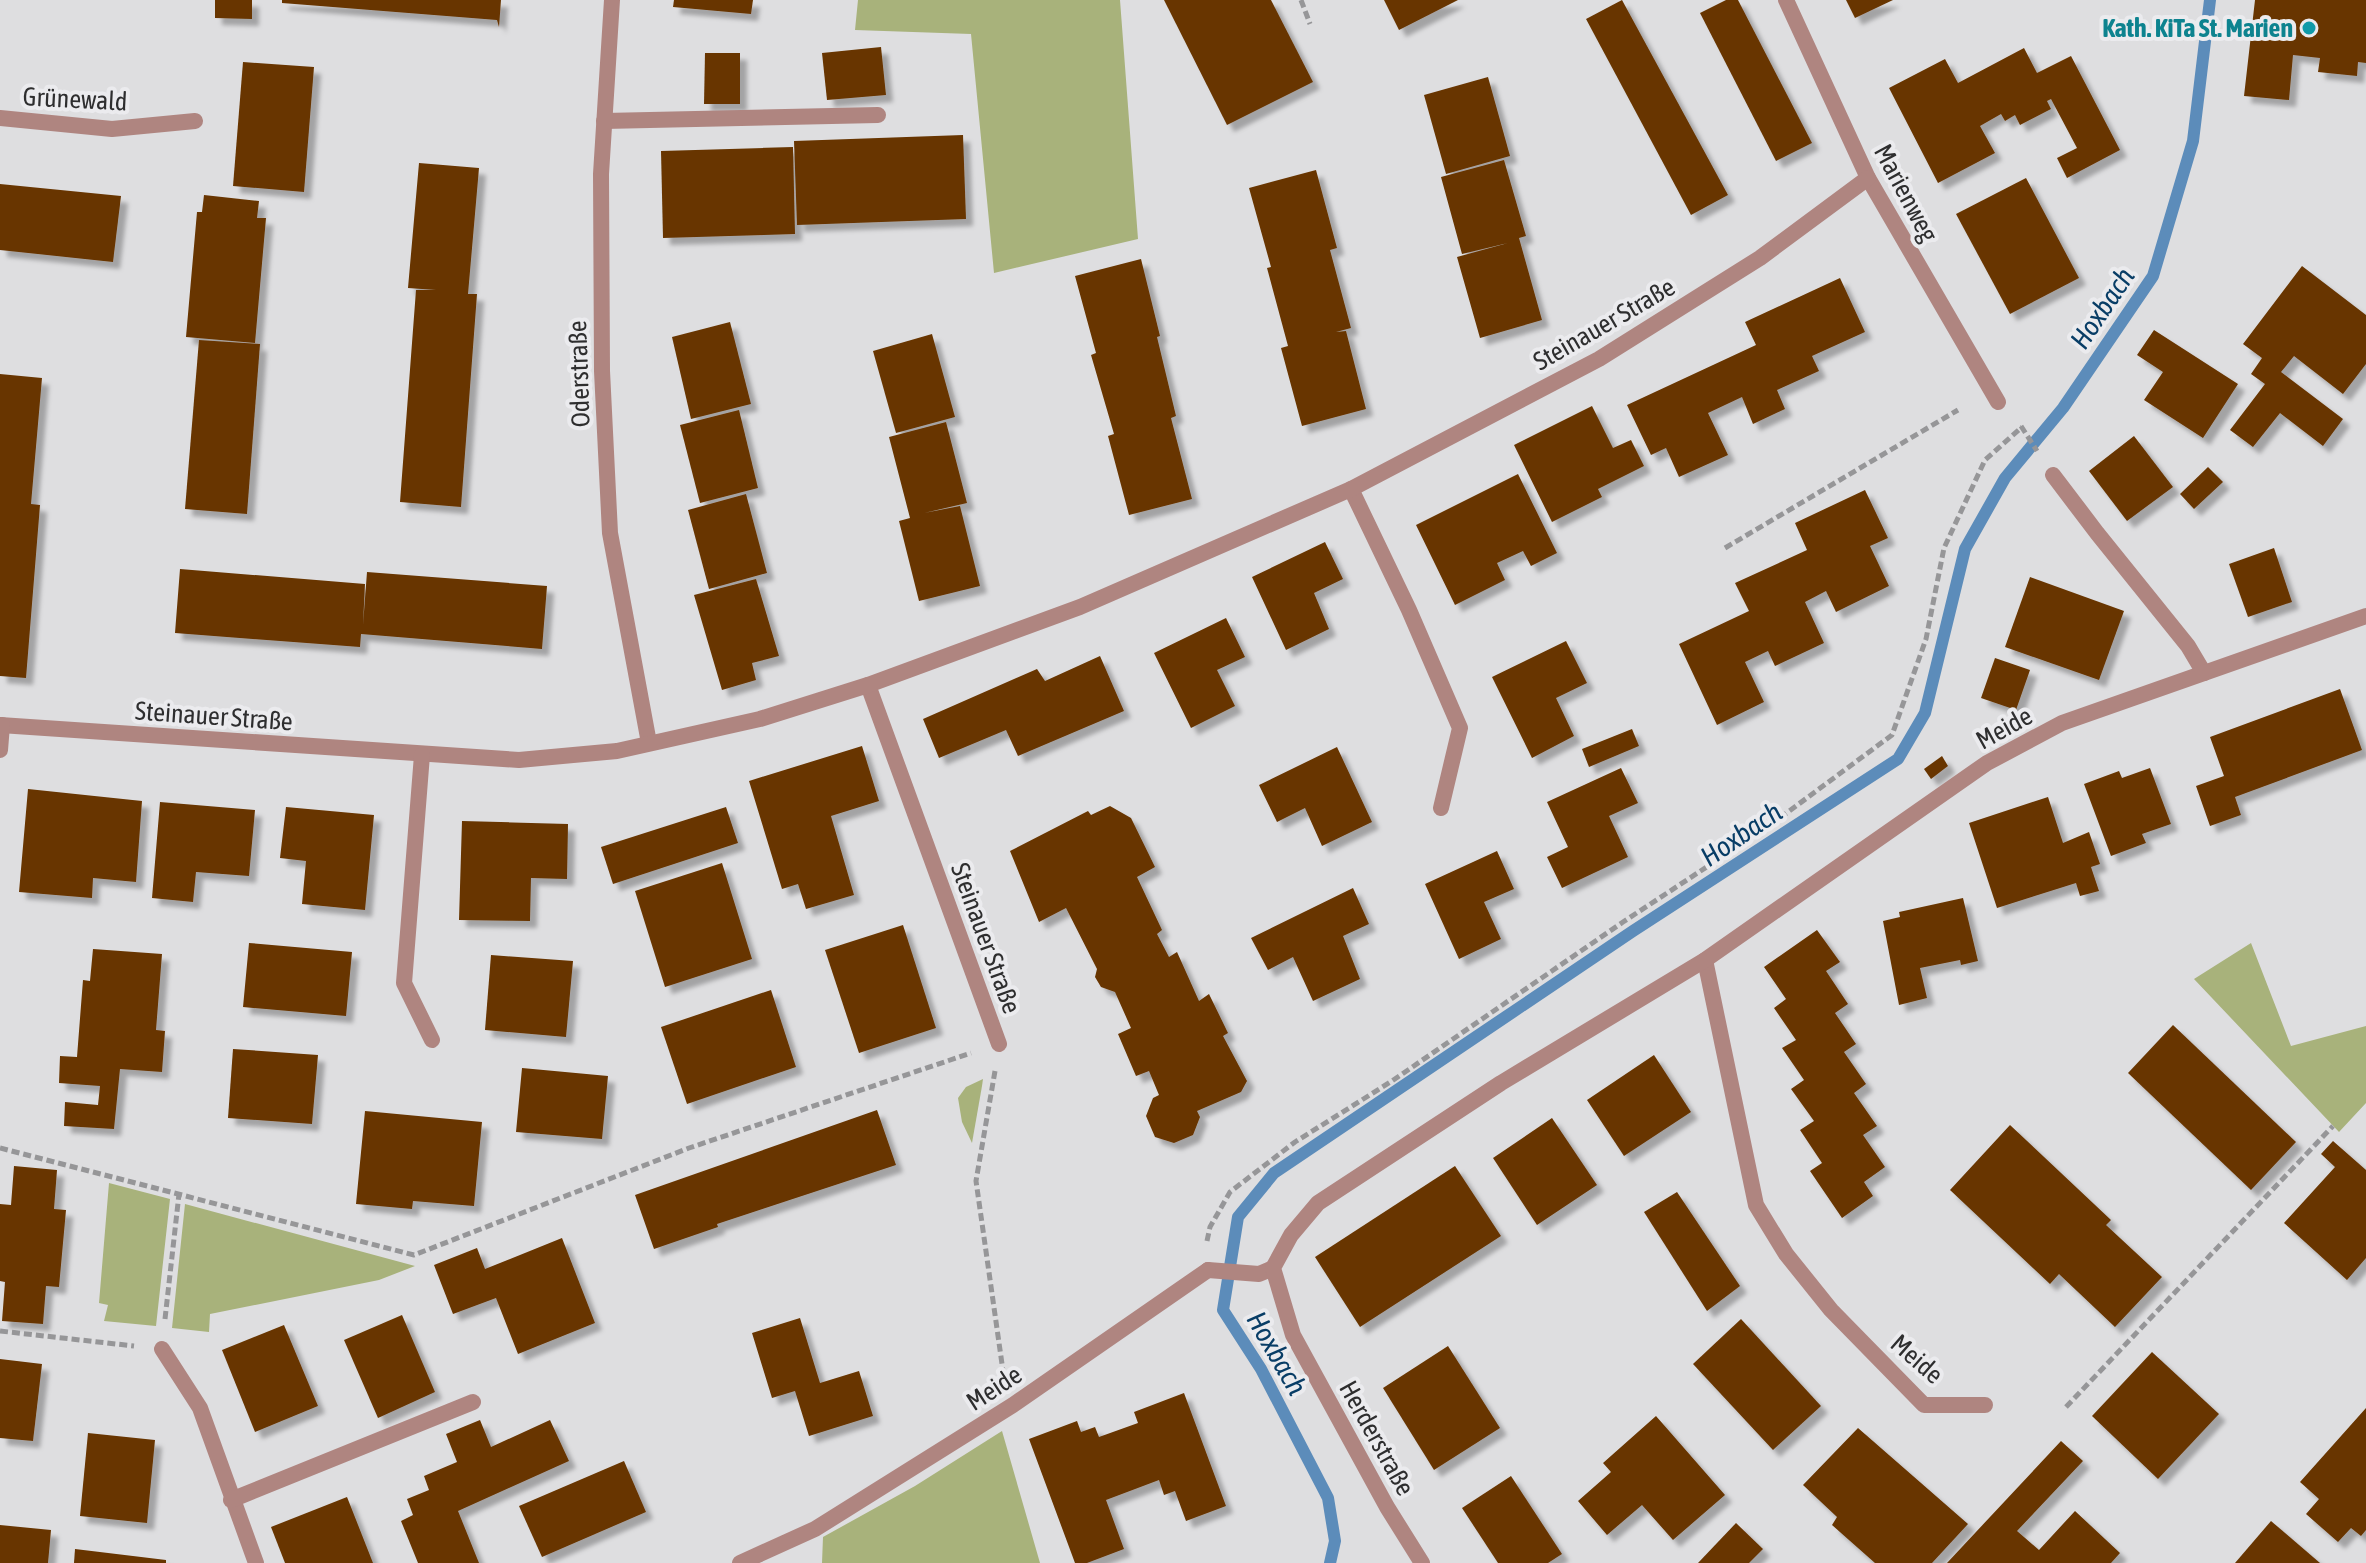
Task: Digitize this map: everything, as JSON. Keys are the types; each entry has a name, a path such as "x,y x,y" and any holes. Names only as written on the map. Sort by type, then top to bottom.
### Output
{"street":[{"name":"Oderstraße","path":"612,0 601,174 602,371 610,533 649,743"},
{"name":"Marienweg","path":"1786,0 1868,178 1998,402"},
{"path":"604,121 878,115"},
{"name":"Grünewald","path":"0,118 112,129 195,121"},
{"name":"Steinauer Straße","path":"0,750 1,725 519,760 617,751 760,719 868,685 1080,607 1351,489 1599,359 1760,258 1868,178"},
{"path":"2053,475 2188,646 2204,673"},
{"path":"1351,489 1409,610 1460,728 1441,808"},
{"name":"Meide","path":"1266,1271 1318,1203 1501,1083 1705,960 1987,763 2062,723 2366,616"},
{"name":"Steinauer Straße","path":"868,685 999,1044"},
{"path":"422,755 404,983 432,1040"},
{"name":"Meide","path":"1705,960 1756,1205 1786,1254 1831,1310 1924,1405 1985,1405"},
{"path":"1202,1274 1266,1271"},
{"name":"Herderstraße","path":"1266,1271 1293,1335 1387,1507 1422,1563"},
{"name":"Meide","path":"740,1563 815,1529 1013,1405 1202,1274"},
{"path":"162,1349 200,1408 256,1563"},
{"path":"231,1500 473,1402"}],"path":[{"path":"1301,0 1310,24"},
{"path":"1725,548 1958,410"},
{"path":"1202,1274 1210,1227 1230,1192 1295,1142 1392,1081 1769,826 1892,735 1926,639 1944,548 1985,460 2022,427"},
{"path":"0,1148 414,1255 689,1148 999,1044"},
{"name":"Steinauer Straße","path":"999,1044 976,1181 1004,1379 1013,1405"},
{"path":"2066,1407 2333,1126"},
{"path":"0,1331 162,1349 179,1194"}],"green space":[{"path":"858,0 1120,0 1138,239 994,273 971,34 855,30"},
{"path":"2251,943 2291,1046 2366,1026 2366,1103 2339,1132 2194,979"},
{"path":"983,1079 972,1143 962,1122 958,1098 966,1087"},
{"path":"109,1183 170,1199 156,1326 104,1321 108,1305 99,1303"},
{"path":"185,1204 415,1266 379,1280 210,1314 209,1332 172,1328"},
{"path":"1002,1431 1040,1563 822,1563 823,1537 915,1486"}],"building":[{"path":"215,0 252,0 252,19 215,18"},
{"path":"282,0 501,0 499,27 497,20 282,3"},
{"path":"674,0 753,0 751,14 673,7"},
{"path":"1164,0 1271,0 1313,82 1227,125"},
{"path":"1384,0 1458,0 1399,30"},
{"path":"1622,0 1728,195 1691,215 1586,19"},
{"path":"1726,0 1738,0 1812,143 1776,161 1700,13"},
{"path":"1846,0 1893,0 1855,18"},
{"name":"Kath. KiTa St. Marien","path":"2255,0 2366,0 2366,63 2358,62 2357,76 2318,72 2320,58 2293,55 2289,100 2244,96"},
{"path":"881,47 886,95 827,100 822,53"},
{"path":"2024,48 2037,73 2071,56 2120,150 2067,178 2057,158 2077,148 2051,99 2047,101 2051,109 2020,125 2015,115 2005,121 2001,114 1980,126 1995,153 1938,183 1889,88 1945,59 1958,83"},
{"path":"705,53 740,53 740,104 704,104"},
{"path":"243,62 314,67 304,192 233,186"},
{"path":"1488,77 1510,156 1446,174 1424,95"},
{"path":"963,135 966,219 797,225 794,141"},
{"path":"793,147 795,234 663,238 661,151"},
{"path":"1504,160 1526,236 1519,238 1542,320 1480,338 1457,257 1508,243 1462,254 1441,177"},
{"path":"419,163 479,168 468,294 477,294 461,507 400,502 416,290 436,290 408,288"},
{"path":"1316,170 1337,248 1330,250 1351,328 1336,332 1346,331 1366,409 1302,426 1281,348 1288,346 1267,268 1271,267 1249,188"},
{"path":"2026,178 2079,278 2010,314 1956,214"},
{"path":"0,184 121,196 113,262 0,250"},
{"path":"204,195 259,201 257,218 266,218 255,343 186,337 197,212 202,212"},
{"path":"1141,259 1176,416 1171,418 1192,499 1129,515 1108,436 1114,434 1091,355 1096,353 1075,276"},
{"path":"2302,266 2366,315 2366,364 2343,394 2294,356 2281,372 2343,419 2323,446 2280,413 2253,447 2230,430 2265,384 2251,374 2262,358 2243,344"},
{"path":"1840,278 1865,332 1812,356 1819,371 1777,390 1785,409 1753,424 1742,397 1708,413 1728,455 1679,477 1666,448 1651,455 1627,405 1756,345 1745,322"},
{"path":"730,322 751,404 691,419 672,337"},
{"path":"2154,330 2238,384 2203,438 2144,400 2163,372 2137,355"},
{"path":"932,334 955,417 896,433 873,351"},
{"path":"199,340 260,344 247,514 185,509"},
{"path":"0,374 42,378 31,504 40,505 26,678 0,676"},
{"path":"1592,406 1613,448 1631,440 1644,466 1598,489 1602,497 1552,522 1514,445"},
{"path":"739,410 758,488 700,503 680,425"},
{"path":"946,422 967,503 924,513 960,506 980,586 919,601 899,521 910,518 889,437"},
{"path":"2134,436 2173,487 2127,521 2089,471"},
{"path":"2208,467 2223,482 2194,509 2180,494"},
{"path":"1518,474 1557,553 1531,566 1523,551 1497,563 1505,580 1455,605 1416,525"},
{"path":"1865,490 1888,538 1870,546 1889,586 1836,612 1826,591 1805,602 1824,643 1775,666 1768,651 1745,662 1764,702 1717,725 1679,644 1749,611 1735,583 1807,550 1795,523"},
{"path":"746,494 767,573 709,589 688,510"},
{"path":"1325,542 1343,579 1314,593 1329,629 1286,650 1252,577"},
{"path":"2274,548 2292,602 2248,617 2229,564"},
{"path":"180,569 365,584 363,625 367,572 547,586 542,649 361,634 360,647 175,633"},
{"path":"2030,577 2124,611 2099,680 2005,647"},
{"path":"756,579 779,656 752,663 756,680 722,690 694,595"},
{"path":"1226,618 1245,657 1217,670 1235,706 1191,728 1154,653"},
{"path":"1566,641 1587,683 1556,698 1574,736 1532,758 1492,677"},
{"path":"1100,656 1124,711 1018,756 1006,730 939,758 923,719 1037,669 1045,681"},
{"path":"1995,658 2030,670 2016,710 1981,698"},
{"path":"2340,689 2362,750 2235,797 2241,815 2210,826 2196,786 2224,776 2210,737"},
{"path":"1632,729 1639,746 1589,767 1582,749"},
{"path":"862,746 879,801 831,816 854,895 806,909 798,884 782,889 749,781"},
{"path":"1337,747 1372,822 1322,846 1305,808 1277,822 1259,785"},
{"path":"1942,756 1948,766 1931,779 1924,769"},
{"path":"1621,768 1638,803 1609,816 1628,857 1562,888 1547,857 1568,847 1547,802"},
{"path":"2150,768 2171,824 2142,834 2146,843 2111,856 2084,784 2119,771 2122,778"},
{"path":"28,789 142,801 136,882 93,878 92,898 19,892"},
{"path":"2048,797 2063,843 2089,832 2100,864 2091,867 2099,891 2080,896 2076,883 1997,908 1969,823"},
{"path":"160,802 255,810 249,876 196,872 193,902 152,898"},
{"path":"1110,806 1131,818 1155,867 1137,877 1162,930 1157,934 1169,957 1177,952 1199,1001 1209,994 1228,1033 1223,1036 1247,1081 1241,1092 1197,1111 1200,1117 1193,1135 1174,1143 1155,1137 1146,1116 1153,1098 1159,1095 1149,1071 1136,1076 1118,1034 1131,1028 1115,992 1101,987 1095,977 1097,969 1066,908 1039,922 1010,851 1088,811 1091,815"},
{"path":"286,807 374,815 365,910 302,904 306,861 280,858"},
{"path":"726,807 738,843 613,884 601,847"},
{"path":"462,821 568,824 567,879 531,878 530,921 459,920"},
{"path":"1497,851 1514,889 1484,902 1501,939 1459,959 1425,884"},
{"path":"722,863 752,959 665,987 635,891"},
{"path":"1353,888 1369,924 1343,936 1360,979 1313,1001 1293,957 1268,970 1251,938"},
{"path":"1963,898 1978,961 1961,965 1960,960 1920,968 1927,998 1899,1005 1883,921 1900,917 1899,912"},
{"path":"903,925 936,1028 859,1053 825,950"},
{"path":"1817,930 1840,962 1826,971 1848,1004 1835,1013 1856,1044 1844,1052 1866,1084 1854,1093 1877,1126 1863,1135 1885,1167 1864,1182 1873,1196 1842,1218 1810,1171 1822,1163 1800,1130 1814,1121 1791,1089 1804,1080 1782,1048 1796,1040 1774,1008 1786,999 1764,967"},
{"path":"249,943 352,952 346,1016 243,1007"},
{"path":"93,949 162,954 156,1030 165,1031 162,1072 120,1069 114,1129 64,1126 65,1102 98,1105 100,1086 59,1083 60,1056 77,1057 83,980 90,981"},
{"path":"491,955 573,961 566,1037 485,1030"},
{"path":"771,990 796,1067 687,1104 661,1027"},
{"path":"2173,1025 2296,1142 2251,1190 2128,1073"},
{"path":"233,1049 318,1055 312,1124 228,1118"},
{"path":"1654,1055 1691,1112 1624,1156 1587,1100"},
{"path":"522,1068 608,1076 602,1139 516,1132"},
{"path":"877,1110 896,1165 717,1224 718,1227 654,1249 635,1195"},
{"path":"365,1111 482,1122 474,1206 413,1201 412,1209 356,1204"},
{"path":"1552,1118 1597,1185 1537,1225 1493,1158"},
{"path":"2010,1125 2111,1220 2106,1225 2162,1277 2115,1327 2059,1274 2050,1284 1950,1190"},
{"path":"2333,1141 2366,1170 2366,1258 2347,1280 2284,1223 2335,1167 2321,1154"},
{"path":"14,1166 57,1170 54,1209 66,1210 59,1287 46,1286 43,1324 2,1321 5,1282 0,1281 0,1204 11,1205"},
{"path":"1455,1166 1501,1236 1360,1327 1315,1257"},
{"path":"1677,1192 1740,1286 1707,1311 1644,1212"},
{"path":"562,1238 595,1323 518,1354 496,1298 453,1314 434,1265 477,1248 485,1269"},
{"path":"402,1315 435,1392 378,1418 344,1340"},
{"path":"800,1318 820,1383 859,1371 873,1416 809,1436 795,1391 772,1398 752,1333"},
{"path":"1741,1319 1821,1406 1773,1450 1693,1364"},
{"path":"284,1325 318,1406 255,1432 222,1350"},
{"path":"1448,1346 1500,1428 1434,1470 1383,1388"},
{"path":"2152,1352 2219,1414 2158,1479 2092,1416"},
{"path":"0,1359 42,1364 33,1441 0,1438"},
{"path":"1184,1393 1226,1506 1186,1521 1175,1491 1164,1495 1159,1480 1106,1500 1124,1549 1087,1563 1075,1563 1029,1439 1077,1421 1081,1432 1095,1427 1099,1437 1138,1423 1134,1412"},
{"path":"2366,1408 2366,1530 2361,1536 2351,1528 2338,1542 2306,1514 2319,1499 2300,1482"},
{"path":"1656,1416 1725,1495 1673,1540 1642,1505 1607,1535 1578,1501 1611,1472 1603,1463"},
{"path":"480,1420 491,1447 550,1420 569,1461 458,1511 479,1563 418,1563 401,1521 413,1515 407,1499 429,1490 424,1476 457,1462 446,1434"},
{"path":"1858,1428 1968,1524 1932,1563 1875,1563 1832,1525 1837,1517 1803,1485"},
{"path":"88,1433 155,1440 147,1523 80,1516"},
{"path":"2061,1441 2083,1461 2017,1531 2039,1550 2075,1511 2120,1553 2111,1563 1947,1563"},
{"path":"624,1461 646,1512 542,1557 519,1506"},
{"path":"1511,1476 1562,1554 1548,1563 1498,1563 1462,1508"},
{"path":"347,1497 373,1563 285,1563 271,1527"},
{"path":"2271,1521 2320,1563 2235,1563"},
{"path":"1736,1523 1763,1549 1749,1563 1698,1563"},
{"path":"0,1525 51,1530 48,1563 0,1563"},
{"path":"75,1549 166,1560 166,1563 74,1563"}],"waterway":[{"name":"Hoxbach","path":"1330,1563 1335,1541 1328,1498 1261,1369 1223,1310 1238,1217 1274,1173 1633,931 1898,759 1925,713 1965,549 2005,478 2063,408 2153,276 2193,141 2210,0"}],"place":[{"name":"Kath. KiTa St. Marien","path":"2309,28"}]}
